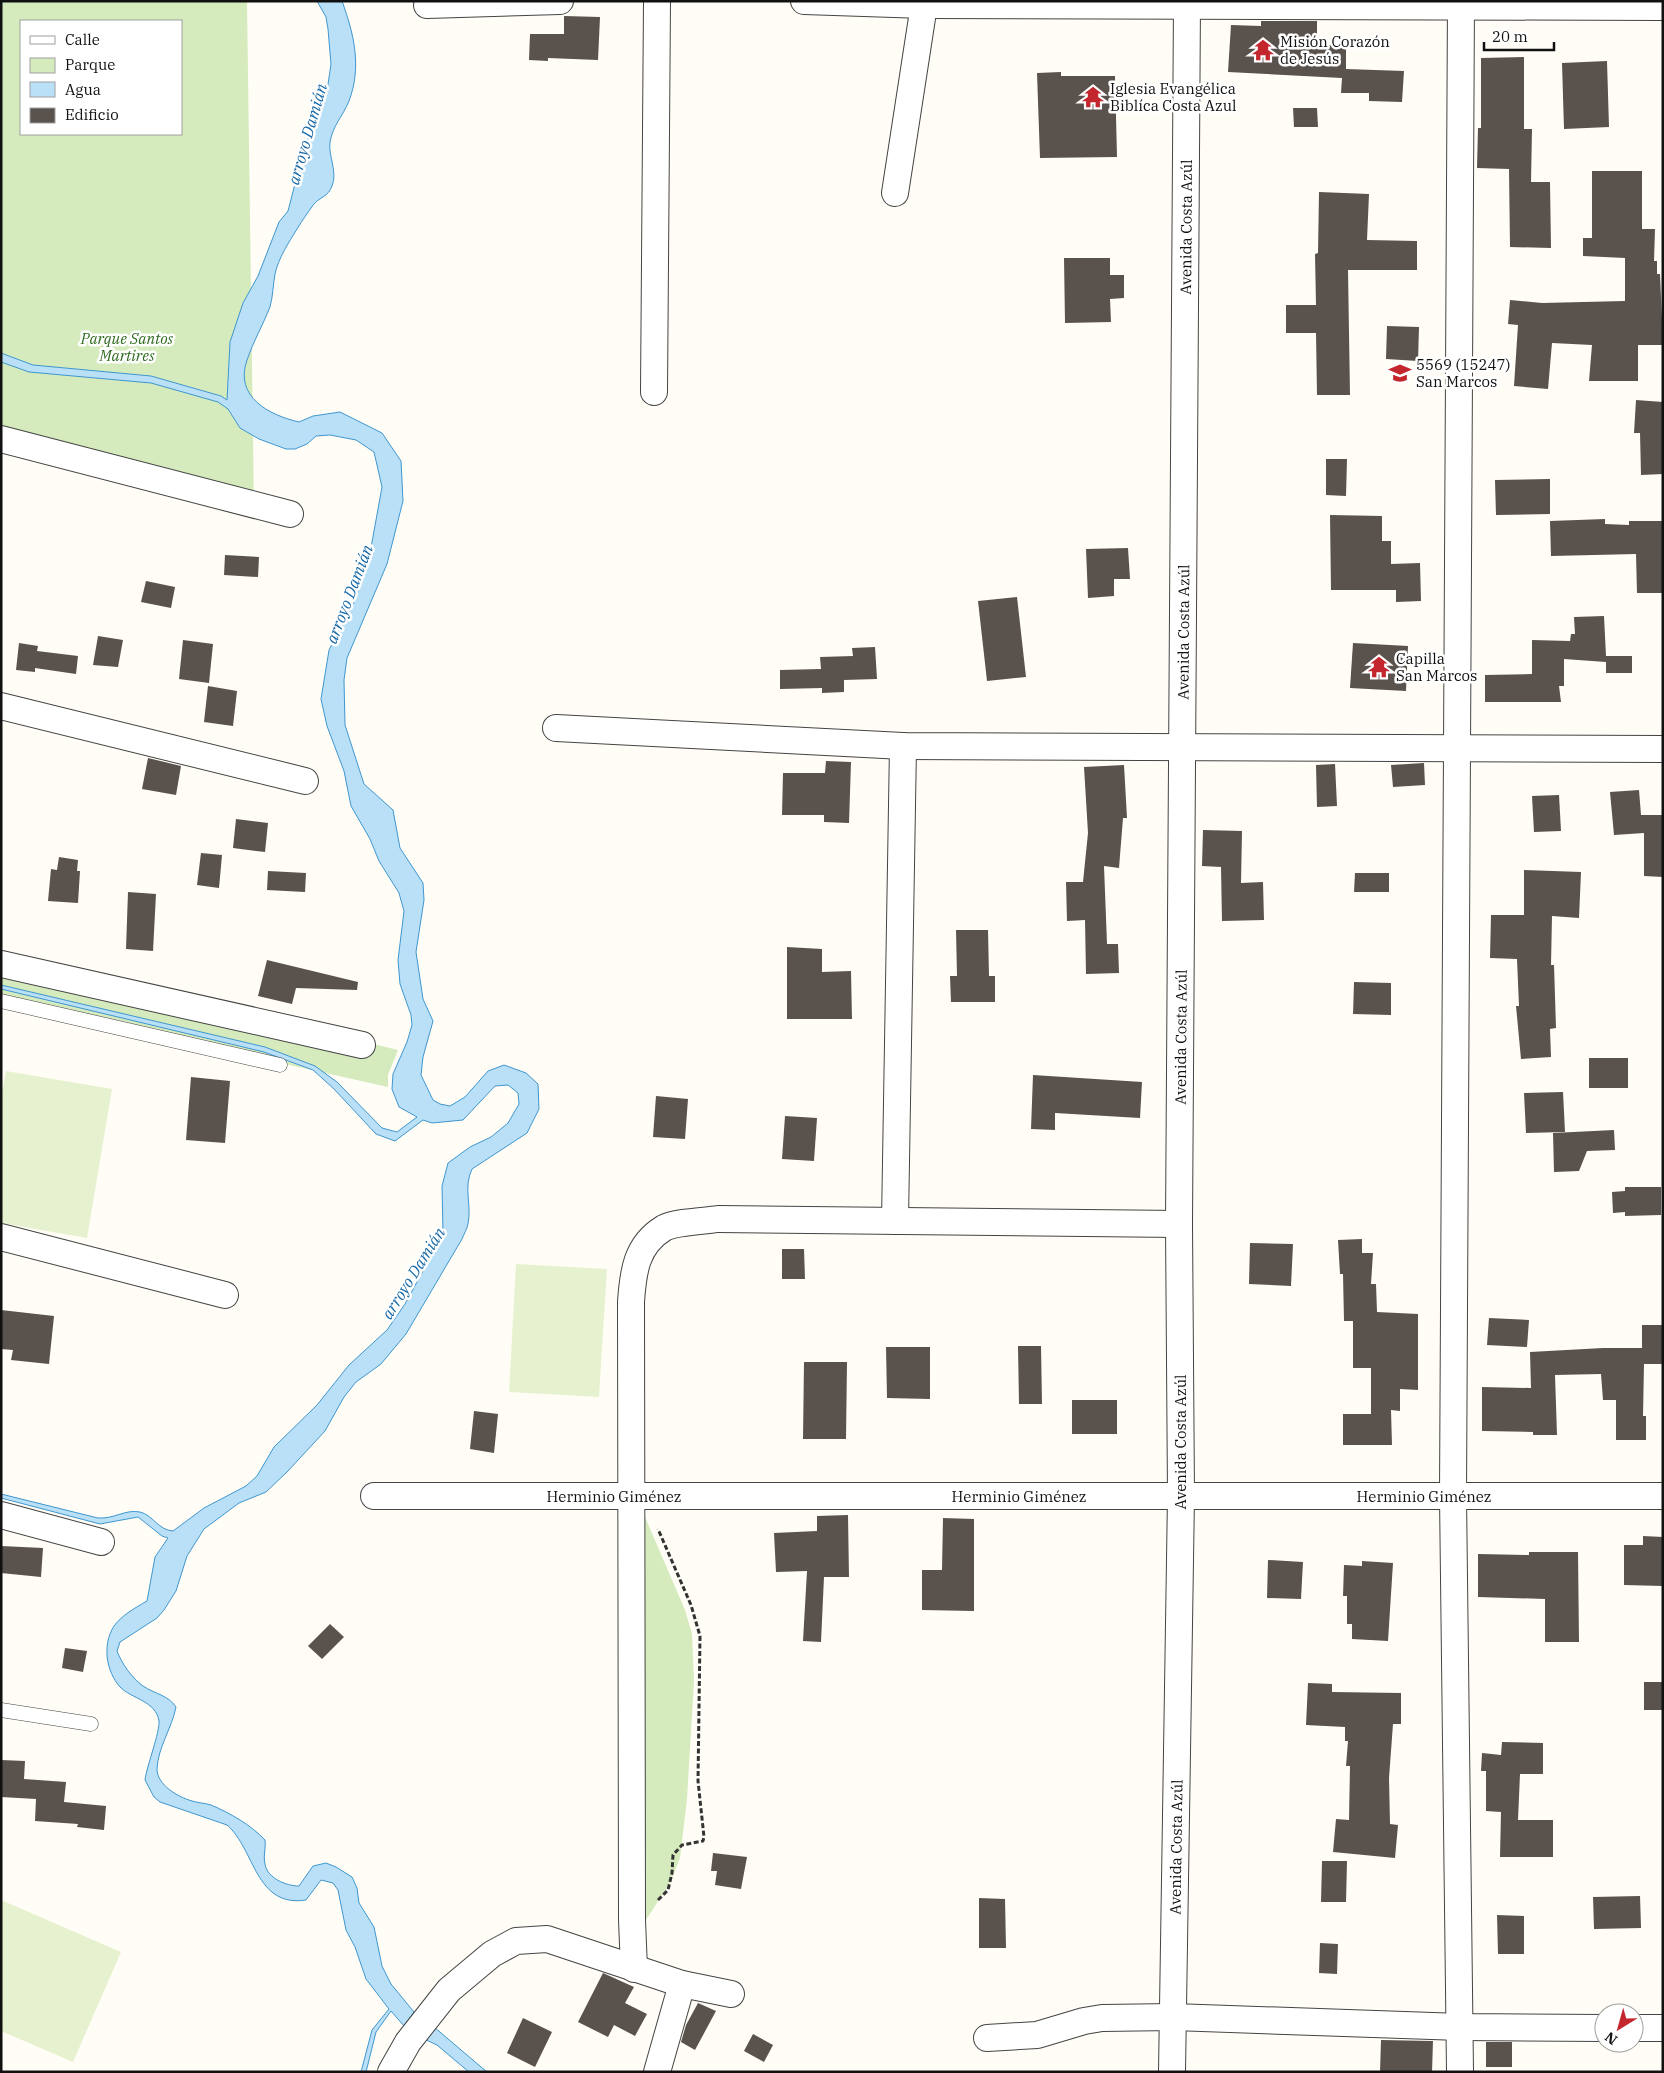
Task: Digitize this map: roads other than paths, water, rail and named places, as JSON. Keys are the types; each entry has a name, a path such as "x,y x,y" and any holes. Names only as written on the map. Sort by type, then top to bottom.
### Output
{"street":[{"path":"427,5 560,1"},
{"path":"654,392 657,1"},
{"path":"804,1 924,5 1461,4 1663,7"},
{"name":"Avenida Costa Azúl","path":"1172,2072 1181,1496 1179,1224 1187,4"},
{"path":"1460,2072 1461,2027 1453,1496 1461,4"},
{"path":"895,193 924,5"},
{"path":"1,439 290,514"},
{"path":"1,706 305,782"},
{"path":"556,728 903,746 1663,749"},
{"path":"895,1221 903,746"},
{"path":"1,964 362,1045"},
{"path":"634,1968 630,1496 631,1302 633,1270 644,1246 665,1227 718,1219 1179,1224"},
{"path":"1,1237 225,1295"},
{"name":"Herminio Giménez","path":"374,1496 1663,1496"},
{"path":"1,1515 101,1542"},
{"path":"391,2072 408,2042 449,1990 492,1954 516,1941 547,1939 682,1984 731,1994"},
{"path":"657,2072 682,1984"},
{"path":"987,2038 1037,2035 1084,2021 1102,2018 1172,2017 1461,2027 1594,2028"},
{"path":"1644,2028 1663,2028"}],"lane":[{"path":"1,1001 280,1065"},
{"path":"1,1710 90,1724"}],"water":[{"path":"317,1 342,1 355,51 356,63 353,88 347,106 333,131 330,142 334,181 326,195 316,202 307,213 279,262 275,274 270,307 247,360 244,373 245,384 257,402 276,415 288,419 299,422 313,416 340,412 382,433 401,461 403,501 387,564 347,658 344,680 345,725 364,784 393,810 400,848 423,883 424,900 416,952 423,999 433,1021 423,1057 421,1075 433,1100 450,1106 465,1097 488,1071 504,1065 526,1073 538,1084 539,1109 527,1133 472,1169 468,1183 469,1217 466,1230 406,1334 381,1364 356,1382 344,1397 325,1431 287,1472 266,1492 239,1503 204,1529 187,1556 176,1591 164,1610 157,1618 120,1642 117,1651 128,1670 139,1683 165,1697 176,1707 162,1745 157,1769 160,1780 169,1790 194,1802 211,1805 253,1829 265,1840 264,1858 269,1873 288,1885 299,1886 313,1866 326,1863 352,1877 357,1888 359,1903 374,1927 382,1966 391,1984 414,2012 404,2026 391,2011 376,2032 366,2072 361,2072 372,2030 389,2009 366,1979 355,1947 346,1930 338,1890 333,1883 321,1880 306,1900 289,1900 276,1895 258,1875 236,1835 227,1825 160,1802 154,1797 145,1780 158,1733 159,1721 157,1714 149,1705 125,1691 115,1681 107,1658 107,1649 110,1633 117,1622 147,1601 155,1557 168,1538 162,1536 138,1517 100,1524 1,1498 1,1494 98,1518 135,1511 149,1516 163,1528 173,1531 204,1508 246,1486 257,1476 274,1447 317,1405 349,1365 387,1330 405,1304 443,1234 442,1186 448,1163 470,1147 491,1137 508,1123 519,1104 518,1093 508,1085 495,1086 463,1120 432,1123 423,1120 395,1141 376,1134 334,1089 313,1070 264,1052 1,989 1,985 265,1047 315,1066 337,1082 382,1128 397,1132 417,1117 399,1107 392,1089 393,1074 412,1025 411,1015 400,984 398,960 404,911 399,893 379,861 370,839 351,806 344,771 327,726 321,699 329,650 355,600 370,553 382,487 374,452 356,440 330,435 316,436 307,444 295,449 286,449 259,439 240,428 228,409 218,402 151,383 29,372 1,362 1,353 33,365 151,376 221,396 227,400 230,342 243,303 258,276 279,222 288,211 304,149 327,91 331,64 328,29 326,17"},
{"path":"434,2027 487,2072 469,2072 437,2045 424,2039"}],"place":[{"name":"Misión Corazón de Jesús","path":"1263,50"},
{"name":"Iglesia Evangélica Biblíca Costa Azul","path":"1093,97"},
{"name":"5569 (15247) San Marcos","path":"1400,373"},
{"name":"Capilla San Marcos","path":"1379,667"}],"water label":[{"name":"arroyo Damián","path":"307,134"},
{"name":"arroyo Damián","path":"349,594"},
{"name":"arroyo Damián","path":"413,1273"}],"park label":[{"name":"Parque Santos Martires","path":"127,346"}]}
